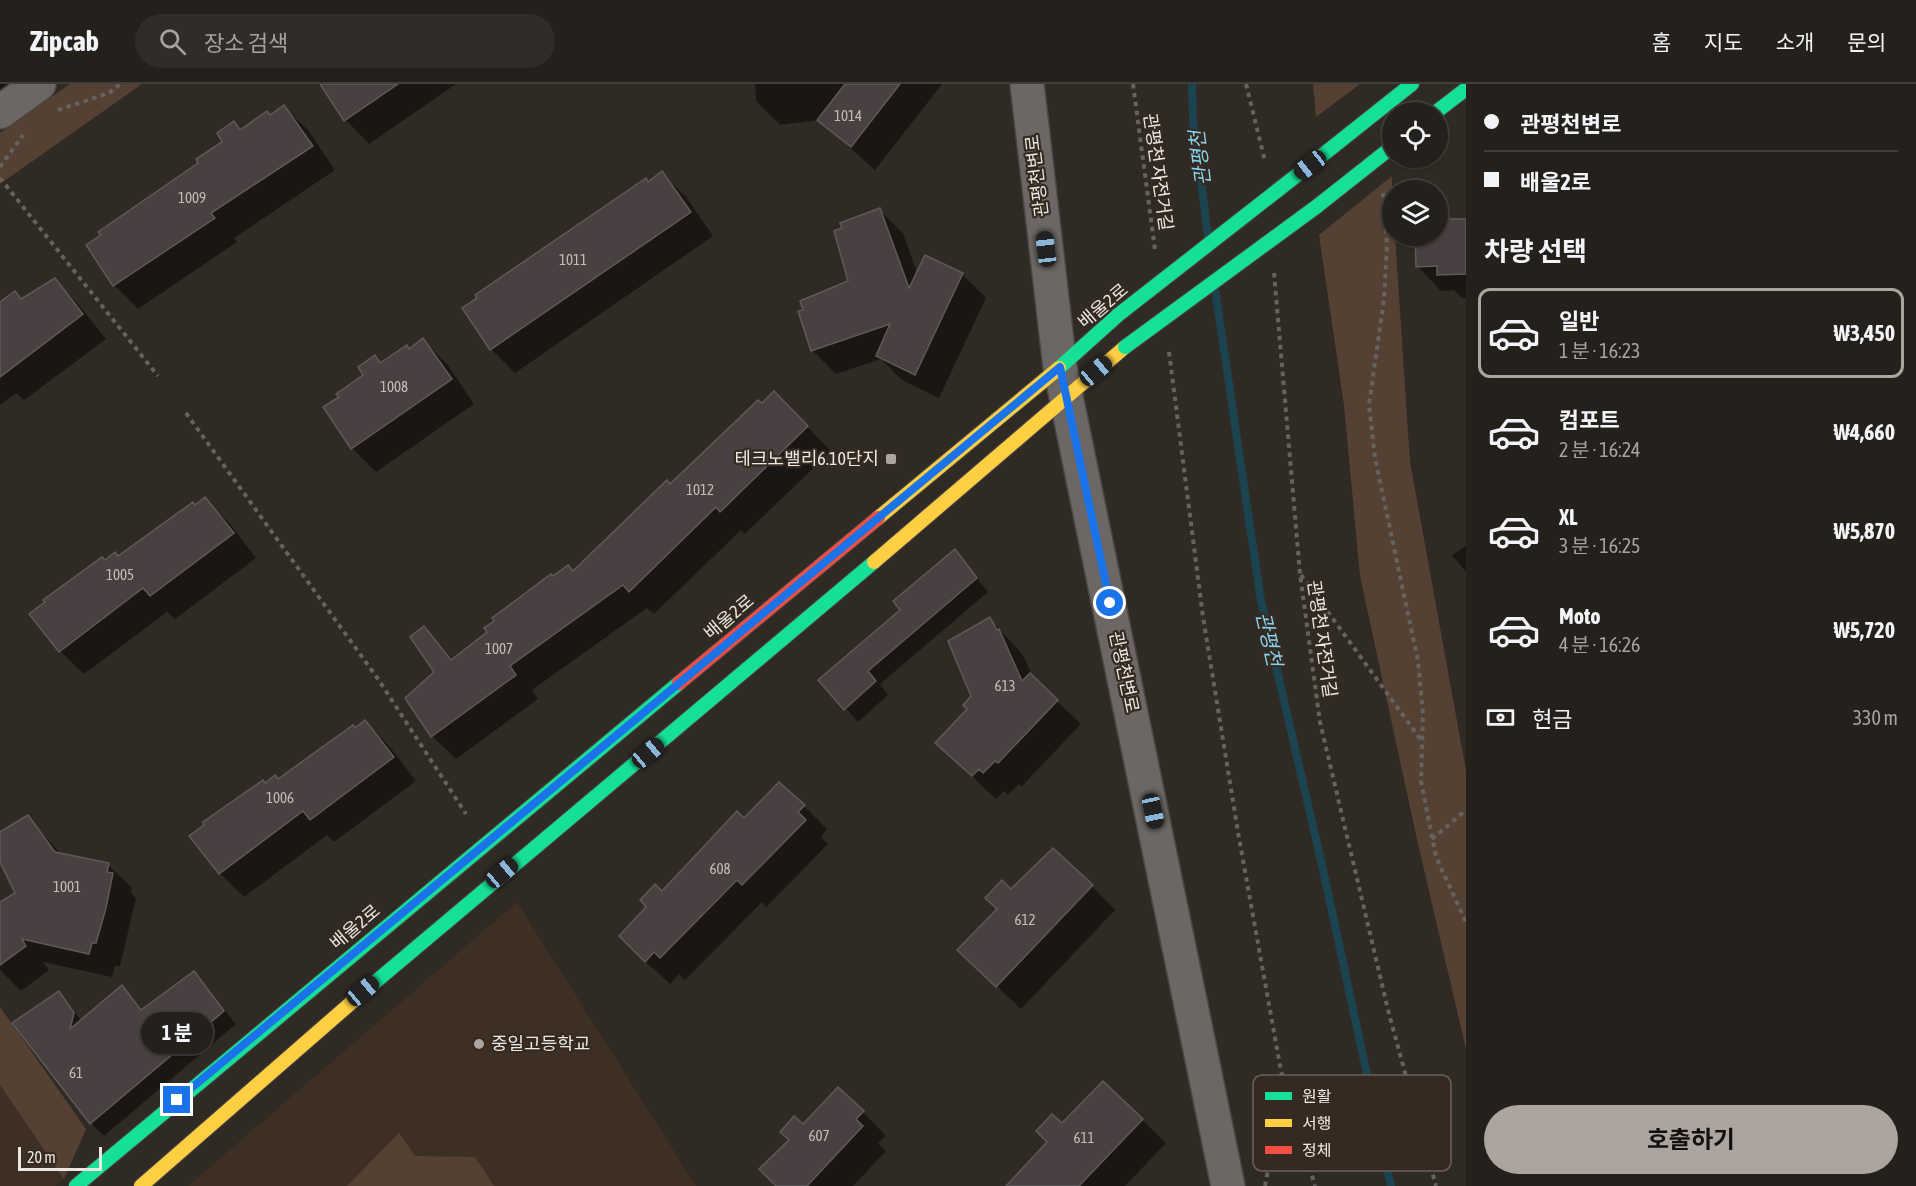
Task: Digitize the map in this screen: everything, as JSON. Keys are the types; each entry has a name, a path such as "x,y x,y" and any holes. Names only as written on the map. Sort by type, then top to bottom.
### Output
{"main road":[{"name":"배울2로","path":"141,1186 312,1035 757,663 1063,381 1118,315 1412,84"},
{"path":"1448,103 1466,89"},
{"name":"배울2로","path":"76,1186 300,996 1063,381 1125,347 1316,207 1382,155"}],"street":[{"path":"0,112 39,84"},
{"name":"관평천변로","path":"1027,84 1063,381 1228,1186"}],"path":[{"path":"54,113 63,107 109,93 120,84"},
{"name":"관평천 자전거길","path":"1132,84 1156,259"},
{"path":"1246,84 1264,150 1266,173"},
{"path":"0,167 21,137 29,131"},
{"path":"0,178 158,376"},
{"path":"1387,246 1369,405 1375,458 1418,661 1423,715 1421,781 1432,839 1436,857 1466,922"},
{"name":"관평천 자전거길","path":"1274,266 1300,574 1320,722 1389,1014 1406,1075"},
{"path":"1169,350 1203,617 1239,838 1282,1075"},
{"path":"186,413 378,679 466,814"},
{"path":"1300,574 1421,740"},
{"path":"1432,839 1466,810"},
{"path":"1281,1071 1281,1075"},
{"path":"1265,1186 1268,1171"},
{"path":"1311,1171 1315,1186"},
{"name":"관평천 자전거길","path":"1432,1171 1436,1186"}],"shaded area":[{"path":"70,84 142,84 0,184 0,133"},
{"path":"1313,84 1360,84 1316,117"},
{"path":"1382,184 1382,246 1396,246 1410,462 1466,771 1466,1049 1418,844 1360,576 1344,405 1319,235"},
{"name":"중일고등학교","path":"517,902 696,1186 188,1186"},
{"path":"0,1007 86,1129 64,1179 0,1085"},
{"path":"0,1085 64,1179 55,1186 0,1186"},
{"path":"399,1133 415,1156 475,1157 494,1186 347,1186"}],"building":[{"path":"320,84 398,84 344,121"},
{"path":"845,84 900,84 851,147 817,120"},
{"path":"284,105 313,146 211,213 215,218 113,286 86,245 101,235 98,232 198,163 196,159 222,142 217,133 234,121 240,130 267,111 270,115"},
{"path":"662,171 691,212 490,350 462,308 477,298 475,295 646,178 648,182"},
{"path":"880,208 909,288 925,255 963,273 915,375 876,356 890,324 811,351 798,311 803,310 800,301 848,281 834,231 842,228 840,223"},
{"path":"1448,219 1466,219 1466,274 1437,275 1437,266 1416,267 1415,246 1448,246"},
{"path":"55,278 83,314 0,377 0,302 15,291 21,299"},
{"path":"423,338 452,379 351,449 323,407 339,397 336,394 363,375 358,367 375,355 380,363 407,345 409,349"},
{"path":"774,391 808,426 720,512 716,507 629,592 623,585 510,666 516,675 431,737 405,698 434,672 410,637 424,626 451,660 487,632 484,628 494,621 492,618 551,574 553,576 568,565 573,571 667,480 670,484 758,400 762,403"},
{"path":"205,497 234,533 150,596 143,588 59,652 29,614 45,602 43,600 102,557 105,560 115,552 118,556 193,502 195,505"},
{"path":"955,549 977,578 868,671 876,681 844,710 818,680 900,610 893,601"},
{"path":"990,617 997,630 999,629 1022,681 1030,673 1058,700 998,763 995,761 983,773 979,769 972,776 935,743 967,709 963,705 971,696 948,641"},
{"path":"365,720 394,757 310,820 303,811 219,874 189,836 204,825 203,822 263,780 265,783 275,775 278,779 353,725 355,728"},
{"path":"779,782 805,805 798,812 806,820 742,885 737,880 660,958 654,952 645,962 619,936 646,907 640,900 655,884 662,891 737,811 744,818"},
{"path":"28,815 55,852 109,863 107,872 113,873 96,943 92,943 89,954 22,939 26,946 0,965 0,902 15,893 0,862 0,832"},
{"path":"1053,848 1093,885 996,987 957,950 997,909 985,898 1002,880 1011,889"},
{"path":"194,971 224,1011 90,1124 12,1023 59,991 74,1013 70,1029 122,985 141,1010"},
{"path":"1103,1081 1143,1119 1079,1186 1006,1186 1047,1142 1036,1131 1052,1114 1062,1123"},
{"path":"838,1087 864,1111 856,1119 863,1126 807,1186 776,1186 759,1169 789,1140 780,1132 794,1116 803,1124"}],"waterway":[{"name":"관평천","path":"1192,84 1193,121 1208,235"},
{"name":"관평천","path":"1215,289 1261,601 1322,865 1367,1075"},
{"name":"관평천","path":"1388,1171 1391,1186"}],"traffic: fast":[{"path":"1310,165 1412,84"},
{"path":"1448,103 1466,89"},
{"path":"1316,207 1382,155"},
{"path":"1118,315 1310,165"},
{"path":"1125,347 1316,207"},
{"path":"1059,368 1118,315"},
{"path":"367,989 874,562"},
{"path":"76,1186 679,683"}],"traffic: slow":[{"path":"874,562 1125,347"},
{"path":"878,518 1059,368"},
{"path":"141,1186 367,989"}],"traffic: jam":[{"path":"679,683 878,518"}],"place":[{"name":"테크노밸리6.10단지","path":"891,459"},
{"name":"중일고등학교","path":"479,1044"}],"route":[{"path":"177,1100 1060,367 1110,603"}]}
